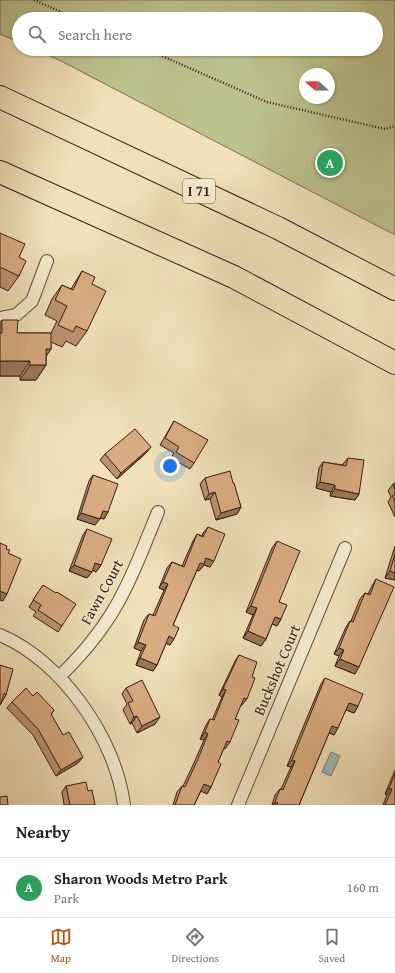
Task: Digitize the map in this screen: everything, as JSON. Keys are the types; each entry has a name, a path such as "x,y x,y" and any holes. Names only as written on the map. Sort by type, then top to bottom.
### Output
{"highway":[{"name":"I 71","path":"0,97 278,228 395,290"},
{"path":"0,172 234,277 395,363"}],"street":[{"path":"0,318 16,315 32,301 47,261"},
{"name":"Fawn Court","path":"59,677 82,655 104,626 124,592 158,512"},
{"name":"Buckshot Court","path":"238,805 345,548"},
{"path":"0,635 12,640 39,659 59,677 88,714 109,748 122,792 124,805"}],"path":[{"path":"34,0 61,12"},
{"path":"162,56 267,102 385,129 395,126"}],"green space":[{"path":"0,0 395,0 395,235 50,56 383,56 383,12 12,12 12,39 0,34"}],"water":[{"path":"331,752 340,756 331,776 322,772"}],"building":[{"path":"0,233 25,244 19,257 26,261 19,276 0,267"},
{"path":"82,271 95,277 92,284 106,291 87,331 76,326 73,332 58,325 67,306 55,300 62,285 73,290"},
{"path":"2,320 18,320 17,333 51,333 51,349 46,349 46,365 30,365 30,361 0,361 0,333 2,333"},
{"path":"174,421 208,440 194,463 176,452 179,447 165,438"},
{"path":"135,429 151,447 121,473 105,454"},
{"path":"348,458 364,460 359,494 335,489 335,485 320,482 323,462 346,466"},
{"path":"230,471 241,507 221,513 215,492 209,494 205,478"},
{"path":"93,475 118,484 108,512 103,511 100,519 81,513"},
{"path":"395,494 395,501 392,496"},
{"path":"208,527 225,534 214,561 206,558 204,564 200,563 173,625 179,628 174,639 169,636 157,665 140,658 146,645 138,642 149,614 155,616 168,584 163,582 172,562 184,567 197,534 203,537"},
{"path":"87,529 112,539 101,565 95,563 92,572 74,565"},
{"path":"277,541 300,551 279,602 287,605 281,619 275,617 266,639 248,631 257,608 251,606"},
{"path":"0,543 7,546 6,549 10,550 8,553 21,559 7,594 0,591"},
{"path":"395,554 395,573 390,571"},
{"path":"376,579 394,587 359,667 340,659 344,650 339,648 350,621 353,622 365,593 370,595"},
{"path":"43,585 76,604 62,626 38,610 41,605 33,600"},
{"path":"239,655 257,662 252,677 255,678 247,699 244,698 235,719 239,720 230,742 227,741 218,762 221,764 211,787 204,784 194,805 175,805 182,786 185,787 198,759 208,734 205,732 210,719 214,720 226,690 223,689"},
{"path":"0,665 13,669 6,695 4,693 1,704 0,703"},
{"path":"325,678 363,694 358,706 349,703 338,728 332,726 299,805 276,805 278,803 275,802 280,789 283,790 295,761 292,760"},
{"path":"142,680 160,717 142,726 137,716 134,717 128,703 133,701 126,688"},
{"path":"26,688 33,696 37,692 54,710 51,714 63,735 69,732 83,757 61,770 38,729 12,702"},
{"path":"395,774 395,805 385,805 392,789 389,788"},
{"path":"86,782 88,791 92,790 95,805 70,805 66,786"},
{"path":"7,796 8,805 0,805 0,797"}],"place":[{"name":"Sharon Woods Metro Park","path":"330,163"}]}
